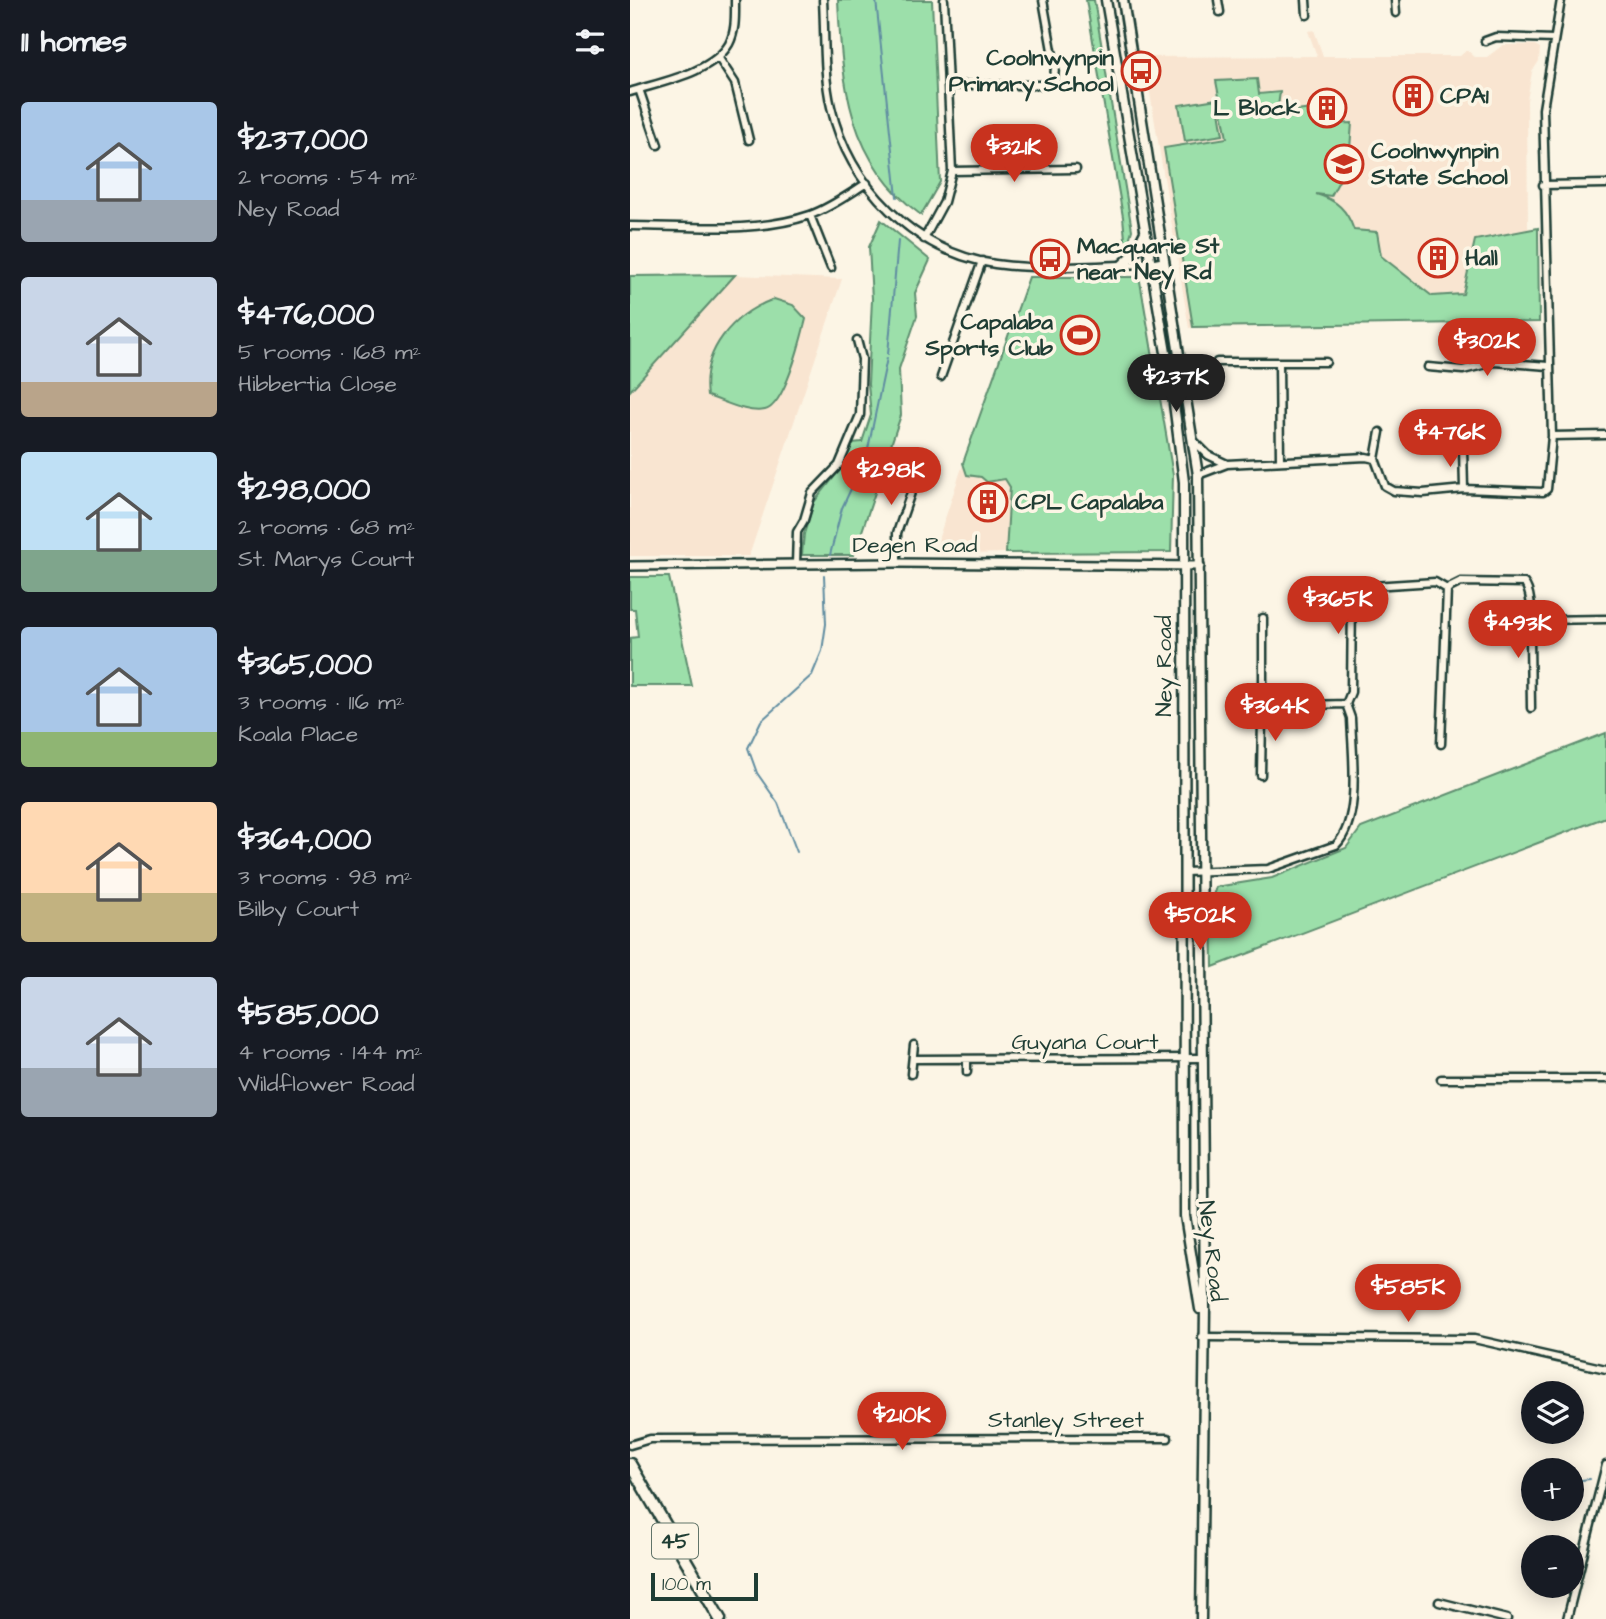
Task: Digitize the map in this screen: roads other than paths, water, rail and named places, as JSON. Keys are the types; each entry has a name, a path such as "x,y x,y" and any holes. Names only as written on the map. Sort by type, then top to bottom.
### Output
{"main road":[{"name":"Ney Road","path":"1106,0 1184,482 1185,1216 1202,1337"},
{"name":"Ney Road","path":"1123,0 1195,442 1198,475 1203,1058 1201,1619"},
{"path":"1122,265 1134,254 1145,232"},
{"name":"45","path":"630,1464 720,1619"}],"street":[{"path":"630,92 718,57 730,43 735,25 735,0"},
{"path":"822,0 833,114 844,146 881,202 925,239 946,250 982,261 1013,265 1122,265 1165,261"},
{"path":"925,239 944,202 952,171 944,0"},
{"path":"948,85 1042,85 1054,79 1055,67 1043,0"},
{"path":"1218,0 1220,12"},
{"path":"1306,0 1307,15"},
{"path":"1395,0 1396,13"},
{"path":"1380,432 1380,446 1375,459 1385,486 1394,492 1423,493 1464,489 1543,492 1549,485 1552,436 1543,109 1561,0"},
{"path":"1485,41 1496,37 1554,39"},
{"path":"718,57 735,83 749,140"},
{"path":"639,89 658,145"},
{"path":"952,171 1076,169"},
{"path":"630,226 756,225 810,215 867,183"},
{"path":"1543,185 1606,184"},
{"path":"810,215 831,268"},
{"path":"941,377 982,261"},
{"path":"796,564 797,532 804,520 812,493 839,465 860,415 862,359 857,340"},
{"path":"1217,362 1326,362"},
{"path":"1279,362 1280,461"},
{"path":"1428,367 1463,370 1495,362 1548,366"},
{"path":"1552,436 1606,435"},
{"path":"1195,442 1208,456 1227,464"},
{"path":"1446,447 1480,446"},
{"path":"1463,448 1464,489"},
{"path":"1198,475 1227,464 1366,457 1375,459"},
{"path":"897,563 897,533 923,458"},
{"name":"Degen Road","path":"630,566 897,563 1200,566"},
{"path":"1185,872 1251,871 1286,865 1336,845 1343,838 1352,812 1351,718 1346,704 1351,692 1352,598 1357,587 1435,582 1447,589"},
{"path":"1447,589 1461,582 1524,583 1529,589 1530,608 1539,621 1606,619"},
{"path":"1441,744 1447,589"},
{"path":"1263,618 1263,696 1268,706"},
{"path":"1531,708 1530,638 1536,618"},
{"path":"1268,706 1346,704"},
{"path":"1261,775 1262,718 1268,706"},
{"path":"911,1074 914,1045"},
{"name":"Guyana Court","path":"914,1059 1203,1058"},
{"path":"967,1059 967,1073"},
{"path":"1441,1079 1606,1079"},
{"path":"1202,1337 1474,1339 1606,1369"},
{"name":"Stanley Street","path":"630,1445 650,1439 1168,1438"},
{"path":"1567,1619 1606,1465"},
{"path":"1439,1602 1507,1619"}],"waterway":[{"path":"876,0 897,197"},
{"path":"888,354 898,241"},
{"path":"868,449 887,358"},
{"path":"830,555 842,508 867,455"},
{"path":"797,852 778,803 757,773 748,748 761,721 812,675 822,651 826,624 824,575"},
{"path":"1584,1480 1590,1479"}],"place":[{"name":"Coolnwynpin Primary School","path":"1141,71"},
{"name":"CPA1","path":"1413,96"},
{"name":"L Block","path":"1327,108"},
{"name":"Coolnwynpin State School","path":"1344,164"},
{"name":"Hall","path":"1438,258"},
{"name":"Macquarie St near Ney Rd","path":"1050,259"},
{"name":"Capalaba Sports Club","path":"1080,335"},
{"name":"CPL Capalaba","path":"988,502"}]}
